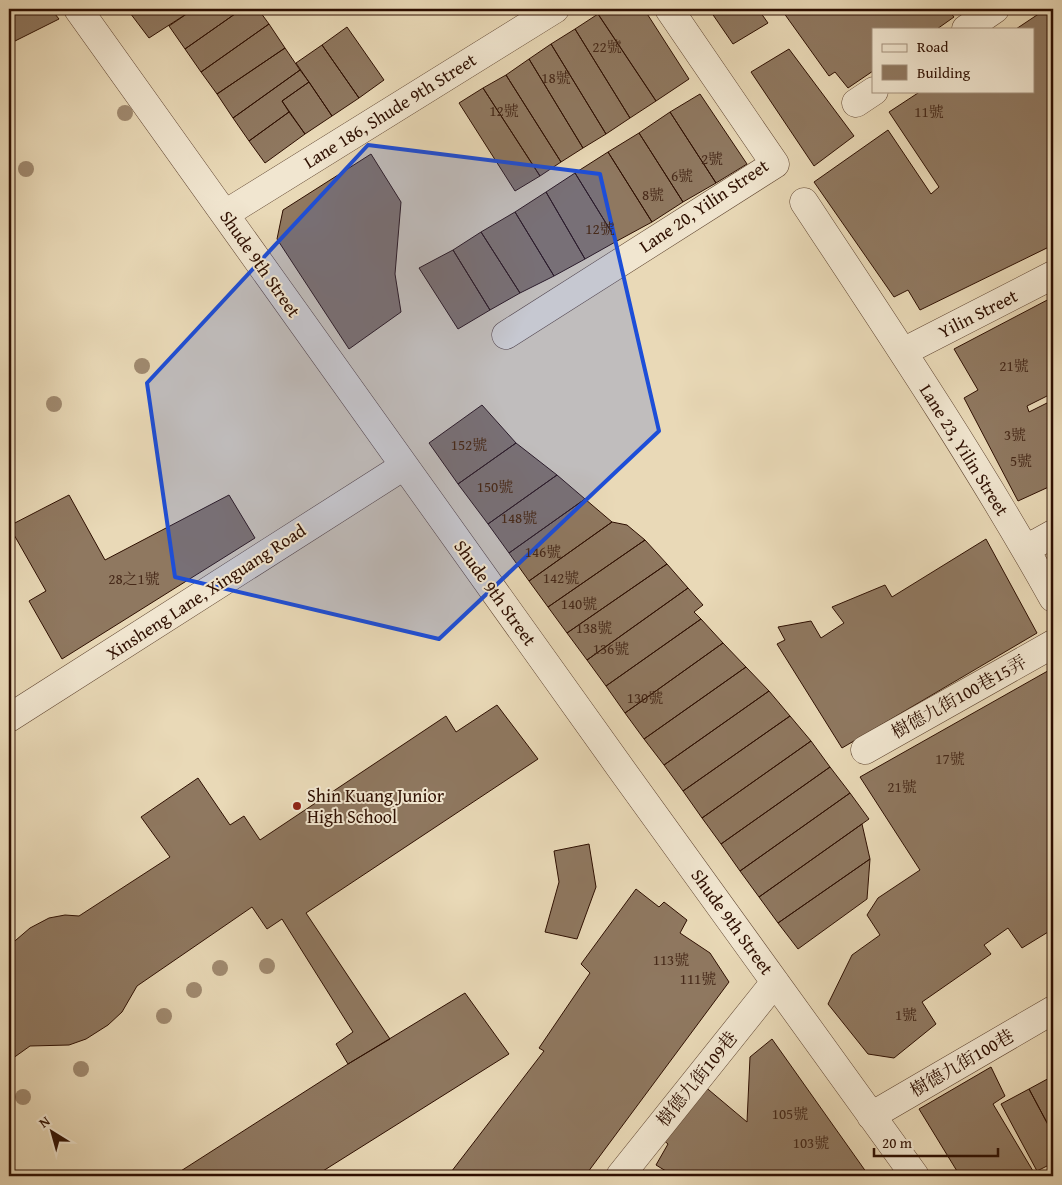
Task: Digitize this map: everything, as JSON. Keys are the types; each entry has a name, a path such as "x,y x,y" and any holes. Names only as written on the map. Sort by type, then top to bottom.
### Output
{"street":[{"name":"Shude 9th Street","path":"78,9 915,1176"},
{"name":"Lane 186, Shude 9th Street","path":"225,214 555,9"},
{"name":"Lane 20, Yilin Street","path":"506,335 775,164 669,9"},
{"path":"967,28 995,9"},
{"path":"804,202 903,352"},
{"name":"Yilin Street","path":"903,352 1053,276"},
{"name":"Lane 23, Yilin Street","path":"903,352 1026,549"},
{"name":"Xinsheng Lane, Xinguang Road","path":"9,718 404,466"},
{"path":"1053,534 1026,549 1053,598"},
{"name":"樹德九街100巷15弄","path":"865,750 1053,644"},
{"name":"樹德九街109巷","path":"620,1176 775,982"},
{"name":"樹德九街100巷","path":"871,1116 1053,1010"}],"highlighted area":[{"path":"368,145 600,174 659,431 439,639 175,577 147,383"}],"building":[{"path":"9,9 51,9 59,19 9,44"},
{"path":"127,9 194,9 149,38"},
{"path":"194,9 242,9 185,49 169,26"},
{"path":"242,9 258,9 269,24 201,72 185,49"},
{"path":"607,9 644,9 689,79 656,101 598,14"},
{"path":"709,9 758,9 768,23 733,44"},
{"path":"781,9 955,9 950,12 954,17 938,28 872,28 872,72 848,88 835,72 829,76"},
{"path":"1046,9 1053,9 1053,245 920,310 908,290 894,297 814,182 888,130 931,194 939,187 889,112 919,92 1034,92 1034,28 1018,28"},
{"path":"598,14 656,101 630,118 575,29"},
{"path":"269,24 285,48 217,94 201,72"},
{"path":"347,27 384,80 359,98 322,45"},
{"path":"575,29 630,118 606,134 551,44"},
{"path":"551,44 606,134 583,148 529,59"},
{"path":"322,45 359,98 332,116 296,63"},
{"path":"285,48 300,70 233,118 217,94"},
{"path":"789,49 854,136 814,166 751,72"},
{"path":"529,59 583,148 561,162 506,75"},
{"path":"300,70 309,82 282,101 289,112 249,141 233,118"},
{"path":"506,75 561,162 540,176 483,88"},
{"path":"309,82 332,116 305,134 282,101"},
{"path":"483,88 540,176 515,191 459,103"},
{"path":"700,94 747,164 716,183 670,112"},
{"path":"289,112 305,134 265,163 249,141"},
{"path":"670,112 716,183 683,202 639,133"},
{"path":"639,133 683,202 652,222 608,152"},
{"path":"608,152 652,222 617,241 575,173"},
{"path":"371,154 401,202 395,274 401,312 349,349 277,239 283,210"},
{"path":"575,173 617,241 585,259 546,192"},
{"path":"546,192 585,259 554,276 515,212"},
{"path":"515,212 554,276 520,293 481,232"},
{"path":"481,232 520,293 490,310 453,250"},
{"path":"453,250 490,310 458,329 419,268"},
{"path":"1053,297 1053,393 1027,406 1029,412 1053,400 1053,485 1018,501 964,398 978,390 954,349"},
{"path":"482,405 516,443 458,484 429,443"},
{"path":"516,443 557,475 488,524 458,484"},
{"path":"557,475 585,499 509,553 488,524"},
{"path":"69,495 105,560 229,495 255,538 62,659 29,601 46,591 9,526"},
{"path":"585,499 612,522 529,581 509,553"},
{"path":"612,522 627,525 645,540 548,607 529,581"},
{"path":"986,539 1037,633 842,748 777,644 785,640 778,627 811,621 821,638 844,623 832,607 885,585 892,597"},
{"path":"645,540 667,564 567,633 548,607"},
{"path":"667,564 688,588 587,660 567,633"},
{"path":"688,588 703,605 694,612 701,619 606,686 587,660"},
{"path":"701,619 723,643 625,713 606,686"},
{"path":"723,643 746,667 644,739 625,713"},
{"path":"746,667 769,691 664,765 644,739"},
{"path":"1053,668 1053,929 1022,948 1008,928 984,945 991,954 922,1002 936,1024 894,1058 868,1054 828,1004 852,955 880,935 867,915 878,898 920,870 860,777"},
{"path":"769,691 790,716 683,791 664,765"},
{"path":"497,705 538,759 306,913 390,1039 348,1064 336,1044 353,1032 282,919 267,929 252,907 137,986 122,1012 108,1025 86,1039 69,1045 30,1046 9,1061 9,946 30,928 49,918 65,915 79,916 170,857 141,817 198,778 230,825 244,816 260,840 446,716 456,732"},
{"path":"790,716 811,741 702,818 683,791"},
{"path":"811,741 830,767 721,844 702,818"},
{"path":"830,767 850,793 740,871 721,844"},
{"path":"850,793 869,819 759,897 740,871"},
{"path":"862,824 870,859 778,923 759,897"},
{"path":"589,844 596,887 577,939 545,932 559,882 554,851"},
{"path":"870,859 867,899 798,949 778,923"},
{"path":"636,889 659,907 664,902 687,920 680,933 710,953 729,982 585,1176 448,1176 544,1051 539,1048 590,973 581,964"},
{"path":"465,993 509,1054 315,1176 173,1176 348,1064"},
{"path":"772,1039 869,1176 667,1176 669,1173 656,1165 668,1144 661,1138 703,1085 747,1122 750,1057"},
{"path":"991,1067 1005,1096 993,1104 1033,1171 1023,1176 960,1176 919,1109"},
{"path":"1053,1076 1053,1134 1029,1089"},
{"path":"1029,1089 1053,1134 1053,1163 1037,1171 1001,1104"}],"place":[{"name":"Shin Kuang Junior High School","path":"297,806"}]}
